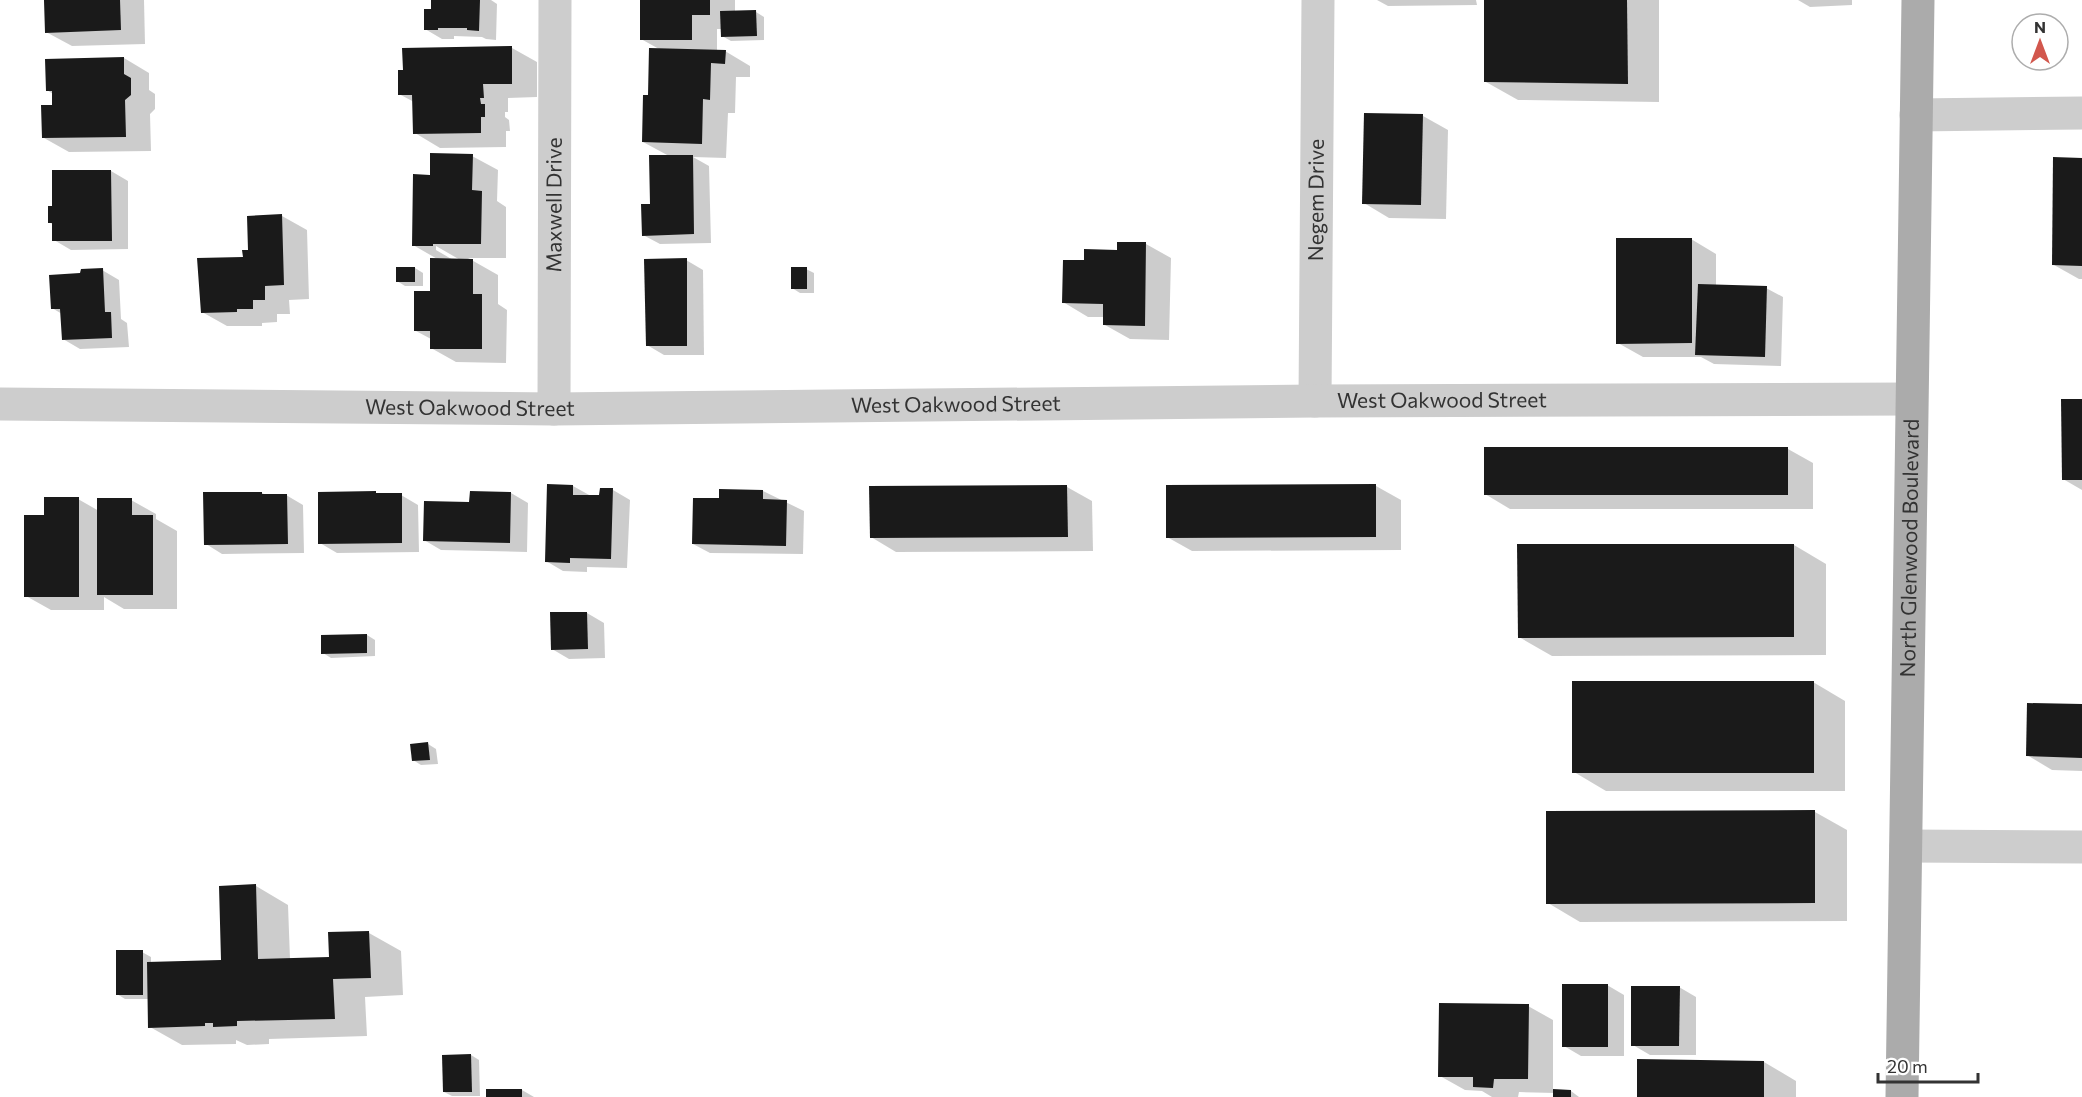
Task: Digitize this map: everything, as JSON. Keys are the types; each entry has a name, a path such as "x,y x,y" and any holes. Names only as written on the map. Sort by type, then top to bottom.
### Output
{"main road":[{"name":"North Glenwood Boulevard","path":"1902,1097 1918,0"}],"street":[{"name":"Maxwell Drive","path":"554,409 555,0"},
{"name":"Negem Drive","path":"1315,401 1318,0"},
{"path":"1916,115 2082,113"},
{"name":"West Oakwood Street","path":"0,404 554,409 1315,401 1911,399"},
{"path":"1906,846 2082,848"}],"building":[{"path":"44,0 120,0 121,30 45,33"},
{"path":"431,0 480,0 479,31 467,30 467,28 424,30 424,9 431,9"},
{"path":"640,0 710,0 710,15 692,15 692,40 640,40"},
{"path":"1484,0 1627,0 1628,84 1484,82"},
{"path":"756,10 757,36 721,37 720,11"},
{"path":"512,46 512,84 483,84 484,98 480,98 481,104 485,104 485,117 481,117 481,133 413,134 412,95 398,95 398,70 403,70 402,48"},
{"path":"649,48 726,50 725,64 711,63 710,100 703,99 702,144 642,142 643,95 648,95"},
{"path":"124,57 124,74 131,78 131,95 125,100 126,137 42,138 41,105 52,105 52,91 46,91 45,59"},
{"path":"1364,113 1423,114 1421,205 1362,204"},
{"path":"430,153 473,154 472,190 482,191 481,244 412,246 413,174 430,175"},
{"path":"649,155 693,155 694,234 642,236 641,204 650,204"},
{"path":"2053,157 2082,158 2082,266 2052,265"},
{"path":"52,170 111,170 112,241 52,241 52,223 48,223 48,206 52,206"},
{"path":"282,214 284,285 265,286 265,300 253,300 253,309 201,313 197,258 243,257 242,250 248,250 247,216"},
{"path":"1616,238 1692,238 1692,343 1616,344"},
{"path":"1117,242 1146,242 1145,326 1103,325 1103,304 1062,303 1063,260 1084,260 1084,249 1117,250"},
{"path":"430,258 473,259 473,294 482,294 482,349 430,349 430,331 414,331 414,291 430,291"},
{"path":"687,258 687,346 646,346 644,259"},
{"path":"396,267 415,267 415,282 396,282"},
{"path":"791,267 807,267 807,289 791,289"},
{"path":"103,268 105,312 111,312 112,338 62,340 60,309 51,309 49,275 80,273 81,269"},
{"path":"1698,284 1767,286 1765,357 1695,355"},
{"path":"2061,399 2082,399 2082,480 2062,480"},
{"path":"1484,447 1788,447 1788,495 1484,495"},
{"path":"547,484 573,485 573,495 599,495 600,488 613,488 611,559 570,558 570,563 545,562"},
{"path":"1376,484 1376,537 1166,538 1166,485"},
{"path":"1067,485 1068,537 870,538 869,486"},
{"path":"719,489 763,490 763,499 787,500 786,546 692,544 693,498 719,498"},
{"path":"376,491 376,493 402,493 402,543 318,544 318,492"},
{"path":"470,491 511,492 510,543 423,541 424,501 469,502"},
{"path":"203,492 287,494 288,544 204,545"},
{"path":"44,497 79,497 79,597 24,597 24,515 44,515"},
{"path":"97,498 132,498 132,515 153,515 153,595 97,595"},
{"path":"1517,544 1794,544 1794,637 1518,638"},
{"path":"550,612 587,612 588,649 551,650"},
{"path":"367,634 367,653 321,654 321,635"},
{"path":"1572,681 1814,681 1814,773 1572,773"},
{"path":"2027,703 2082,704 2082,758 2026,756"},
{"path":"428,742 430,760 412,761 410,744"},
{"path":"1815,810 1815,903 1546,904 1546,811"},
{"path":"256,884 258,959 329,957 328,932 369,931 371,978 333,979 335,1019 237,1021 237,1026 213,1027 213,1023 205,1023 205,1026 148,1028 147,962 221,960 219,886"},
{"path":"116,950 143,950 143,995 116,995"},
{"path":"1562,984 1608,984 1608,1047 1562,1047"},
{"path":"1631,986 1680,986 1679,1046 1631,1046"},
{"path":"1439,1003 1529,1004 1528,1079 1494,1079 1493,1088 1473,1087 1473,1077 1438,1077"},
{"path":"471,1054 472,1092 443,1092 442,1055"},
{"path":"1637,1059 1764,1061 1764,1097 1637,1097"},
{"path":"486,1089 522,1089 522,1097 486,1097"},
{"path":"1553,1089 1571,1090 1571,1097 1553,1097"}]}
